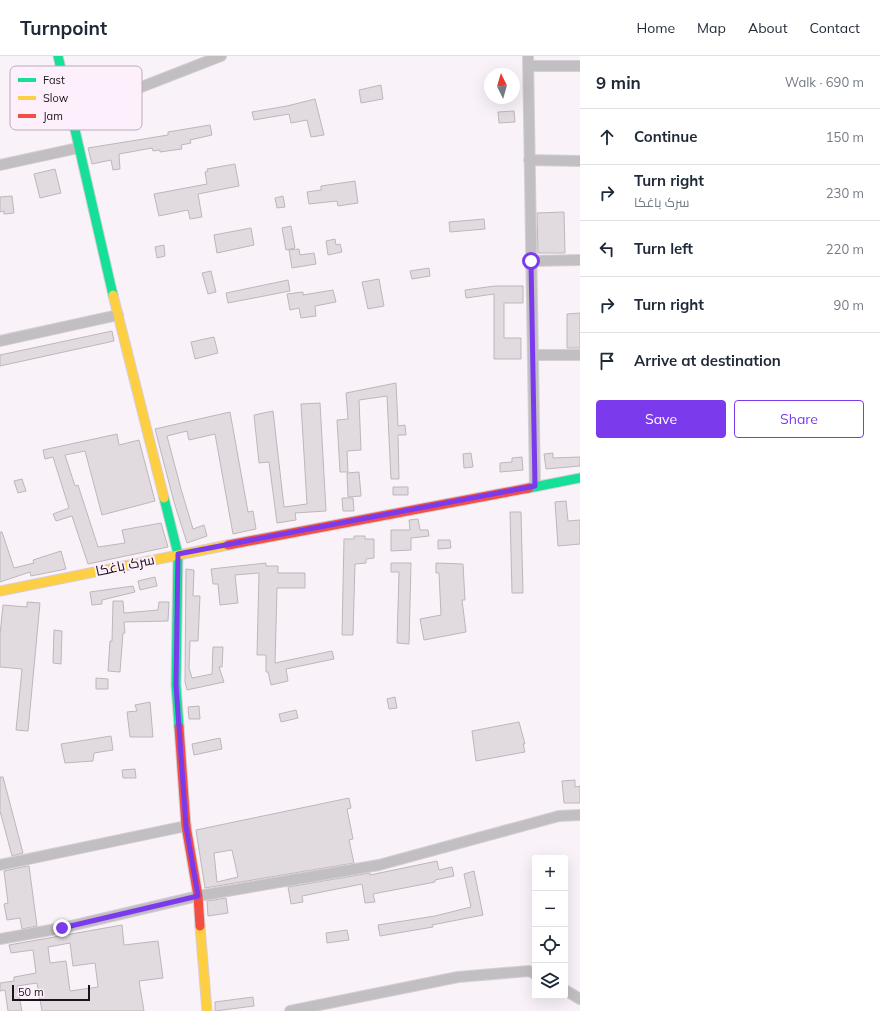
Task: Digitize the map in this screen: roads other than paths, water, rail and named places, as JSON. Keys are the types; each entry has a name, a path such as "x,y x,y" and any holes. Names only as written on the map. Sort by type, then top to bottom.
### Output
{"street":[{"path":"58,56 60,66"},
{"path":"142,87 221,56"},
{"path":"535,486 528,61 580,66"},
{"path":"75,130 118,316 178,554 176,685 186,826 198,896 207,1011"},
{"path":"0,165 78,148"},
{"path":"529,160 580,161"},
{"path":"531,261 580,260"},
{"path":"0,340 118,316"},
{"path":"533,355 580,355"},
{"name":"سرک باغکا","path":"0,591 178,554 580,478"},
{"path":"0,940 62,928 198,896 379,865 558,816 580,815"},
{"path":"0,865 186,826"},
{"path":"290,1011 458,977 529,971 532,972"},
{"path":"568,992 580,999"}]}
